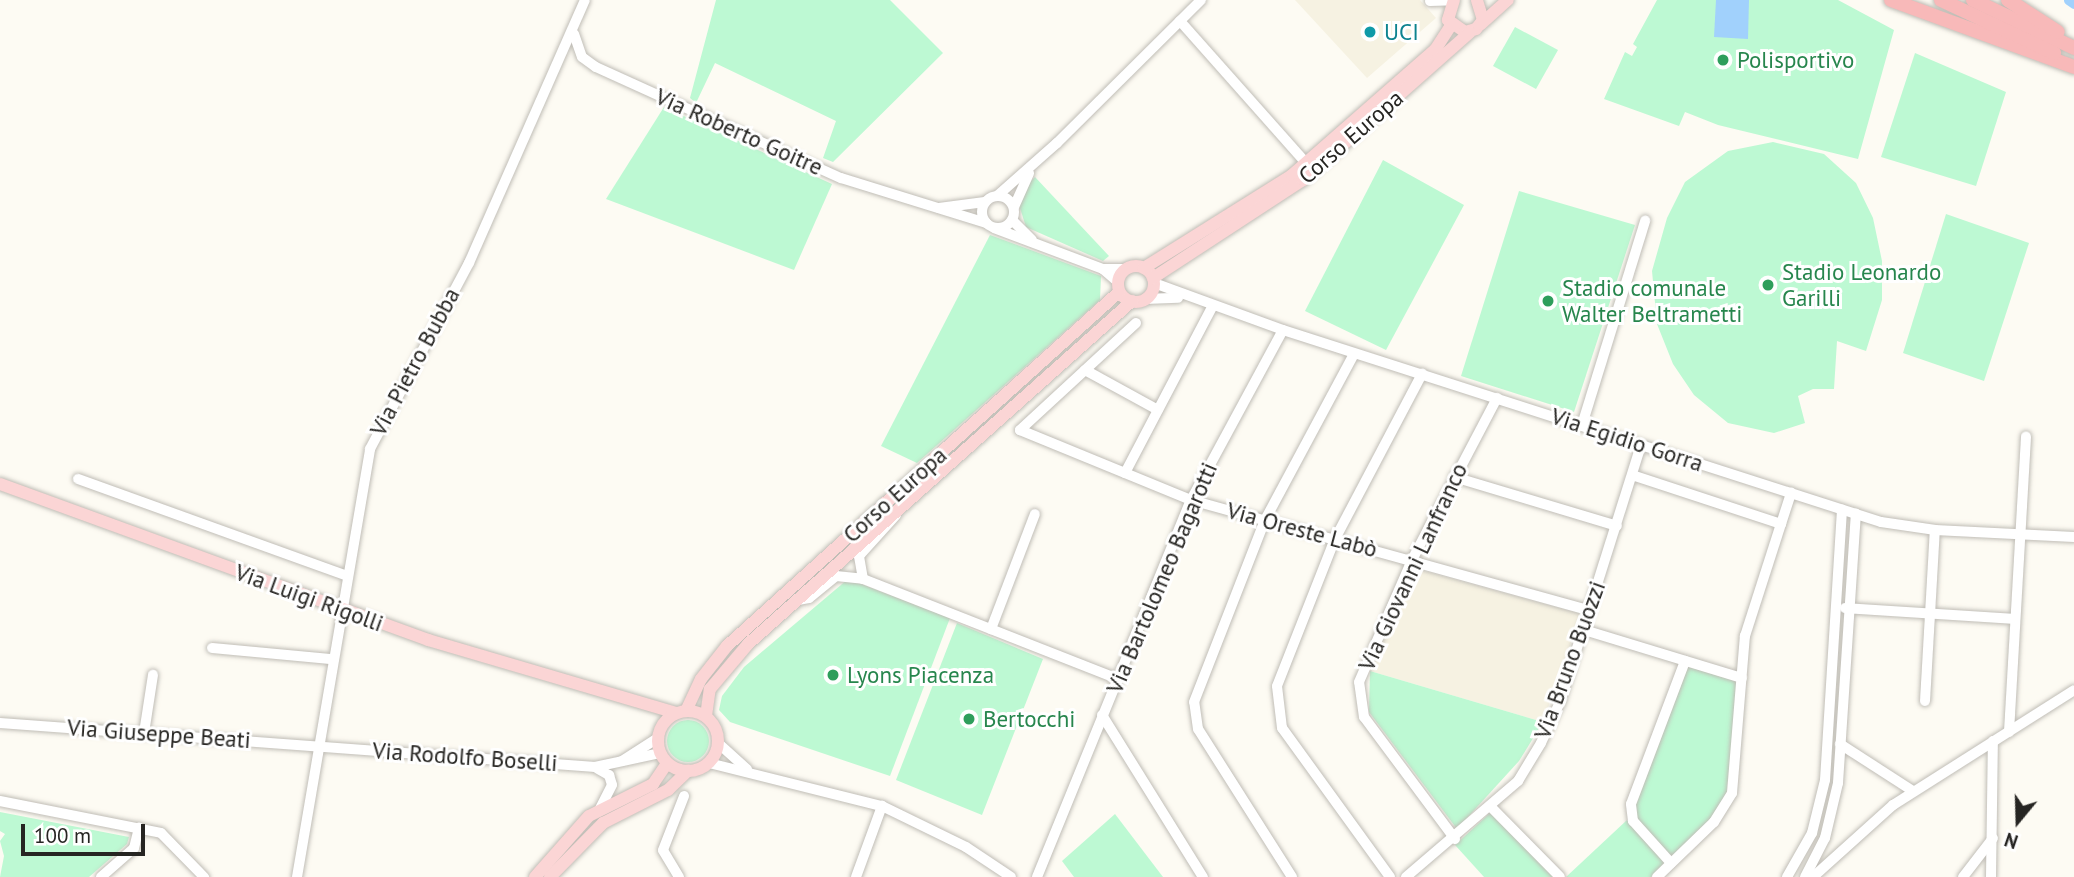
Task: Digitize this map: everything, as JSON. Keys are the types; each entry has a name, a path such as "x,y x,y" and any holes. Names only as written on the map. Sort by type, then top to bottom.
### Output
{"highway":[{"path":"1891,0 2074,65"},
{"path":"1941,0 2074,65"},
{"path":"1973,0 2074,48"},
{"path":"2008,0 2074,42"}],"main road":[{"name":"Corso Europa","path":"681,712 706,672 733,640 1119,287 1125,269 1143,268 1276,188 1435,50 1449,20 1454,0"},
{"path":"1449,20 1475,28 1483,9 1477,0"},
{"name":"Corso Europa","path":"706,716 707,694 718,677 797,600 1139,300 1153,281 1303,180 1508,0"},
{"path":"1143,268 1153,281"},
{"path":"1119,287 1139,300"},
{"name":"Via Luigi Rigolli","path":"0,484 339,609 622,701 646,711 659,732"},
{"name":"Via Luigi Rigolli","path":"622,701 681,712"},
{"path":"550,877 603,824 668,790 688,771 709,763 718,743 713,723 706,716 681,712"},
{"name":"Via Rodolfo Boselli","path":"659,732 681,712"},
{"path":"535,877 559,845 600,809 653,784 664,758 659,732"},
{"path":"664,758 688,771"}],"street":[{"name":"Via Pietro Bubba","path":"297,877 330,659 369,449 455,287 574,33 585,0"},
{"path":"1035,163 1014,207 1013,220 990,226 982,215 985,202 998,195 1035,163 1201,0"},
{"path":"1430,0 1454,0"},
{"path":"1430,0 1449,20"},
{"path":"1180,22 1306,163"},
{"name":"Via Roberto Goitre","path":"574,33 582,57 596,67 806,163 924,207 990,226 1103,269 1125,269"},
{"path":"998,195 1014,207"},
{"name":"Via Roberto Goitre","path":"924,207 985,202"},
{"name":"Via Roberto Goitre","path":"1013,220 1041,245"},
{"path":"1582,425 1645,221"},
{"name":"Via Roberto Goitre","path":"1103,269 1119,287"},
{"name":"Via Egidio Gorra","path":"1153,281 1212,307 1856,514 1935,530 2074,537"},
{"name":"Via Egidio Gorra","path":"1139,300 1189,299"},
{"path":"1125,473 1212,307"},
{"path":"1136,323 1085,370 1158,410"},
{"name":"Via Bartolomeo Bagarotti","path":"1037,877 1191,500 1283,330"},
{"path":"1293,877 1198,729 1194,702 1265,520 1354,354"},
{"name":"Via Oreste Labò","path":"1085,370 1020,430 1191,500 1590,611"},
{"path":"1390,877 1282,728 1277,686 1335,539 1422,374"},
{"name":"Via Giovanni Lanfranco","path":"1455,839 1364,717 1359,682 1412,560 1497,398"},
{"path":"2009,732 2026,436"},
{"name":"Via Bruno Buozzi","path":"1406,877 1455,839 1518,781 1541,743 1584,630 1641,445"},
{"path":"1632,475 1781,524"},
{"path":"1454,477 1617,526"},
{"path":"78,479 345,575"},
{"path":"1657,877 1714,822 1731,793 1748,622 1791,493"},
{"path":"863,579 859,556 891,525 899,509"},
{"path":"1789,875 1821,807 1828,739 1842,510"},
{"path":"991,629 1035,514"},
{"path":"1805,877 1834,809 1842,746 1856,514"},
{"path":"1925,701 1928,613 1935,530"},
{"path":"797,600 809,598 836,576 863,579 1118,679"},
{"path":"1836,607 2015,619"},
{"path":"1584,630 1742,678"},
{"path":"212,648 330,659"},
{"path":"1671,863 1633,821 1631,804 1685,661"},
{"path":"144,733 153,675"},
{"path":"1813,877 1913,791 2074,690"},
{"path":"2054,703 2074,701"},
{"path":"1102,715 1203,877"},
{"name":"Via Giuseppe Beati","path":"0,723 317,746"},
{"name":"Via Rodolfo Boselli","path":"612,766 659,732"},
{"path":"1828,739 1913,791"},
{"path":"1991,877 1993,741"},
{"path":"718,743 734,761 760,775"},
{"name":"Via Rodolfo Boselli","path":"317,746 595,768 664,758"},
{"path":"709,763 882,806 950,838 1011,877"},
{"path":"595,768 612,780 600,809"},
{"path":"678,877 663,850 684,796"},
{"path":"0,801 165,835 204,877"},
{"path":"856,877 882,806"},
{"path":"1491,807 1560,877"},
{"path":"102,877 135,848 139,828"},
{"path":"1964,877 1993,837"}],"shaded area":[{"path":"1295,0 1420,0 1436,18 1367,78"},
{"path":"1413,568 1581,614 1543,722 1370,671"}],"green space":[{"path":"716,0 890,0 943,53 833,162 823,158 836,121 715,63 696,103 690,98"},
{"path":"1657,0 1838,0 1894,30 1858,159 1718,125 1685,112 1679,126 1604,99 1625,52 1632,56 1637,47 1633,44"},
{"path":"1515,27 1558,50 1536,89 1493,66"},
{"path":"1915,53 2006,92 1976,186 1881,157"},
{"path":"664,107 832,184 794,270 606,199"},
{"name":"Stadio Leonardo Garilli","path":"1773,142 1824,154 1856,183 1873,218 1882,261 1882,300 1866,351 1837,341 1834,389 1813,389 1798,396 1805,423 1774,433 1728,423 1694,395 1673,364 1657,324 1652,271 1667,218 1685,182 1728,151"},
{"path":"1383,160 1464,205 1386,350 1305,311"},
{"path":"1035,177 1109,256 1103,261 1026,227 1019,205 1024,188"},
{"name":"Stadio comunale Walter Beltrametti","path":"1519,191 1635,225 1574,412 1461,376"},
{"path":"1946,214 2029,243 1984,381 1903,353"},
{"path":"990,235 1101,276 1100,300 917,463 881,446"},
{"name":"Lyons Piacenza","path":"848,579 950,618 890,776 730,722 719,710 722,696 744,667"},
{"name":"Bertocchi","path":"957,623 1043,659 982,815 896,780"},
{"path":"1687,666 1738,682 1727,791 1714,817 1672,860 1635,819 1634,807"},
{"path":"1370,671 1543,722 1519,761 1457,829 1369,712"},
{"path":"688,720 703,726 709,741 703,756 688,762 673,756 667,741 673,726"},
{"path":"0,812 129,837 127,844 89,877 0,877 4,856 0,841 5,834 0,831"},
{"path":"1490,813 1553,877 1484,877 1455,845"},
{"path":"1115,814 1163,877 1074,877 1062,861"},
{"path":"1627,820 1666,862 1651,877 1566,877"}],"water":[{"path":"1716,0 1749,0 1748,39 1714,37"}],"waterway":[{"path":"2068,0 2074,4"}],"place":[{"name":"UCI","path":"1370,32"},
{"name":"Polisportivo","path":"1723,60"},
{"name":"Stadio Leonardo Garilli","path":"1768,285"},
{"name":"Stadio comunale Walter Beltrametti","path":"1548,301"},
{"name":"Lyons Piacenza","path":"833,675"},
{"name":"Bertocchi","path":"969,719"}]}
